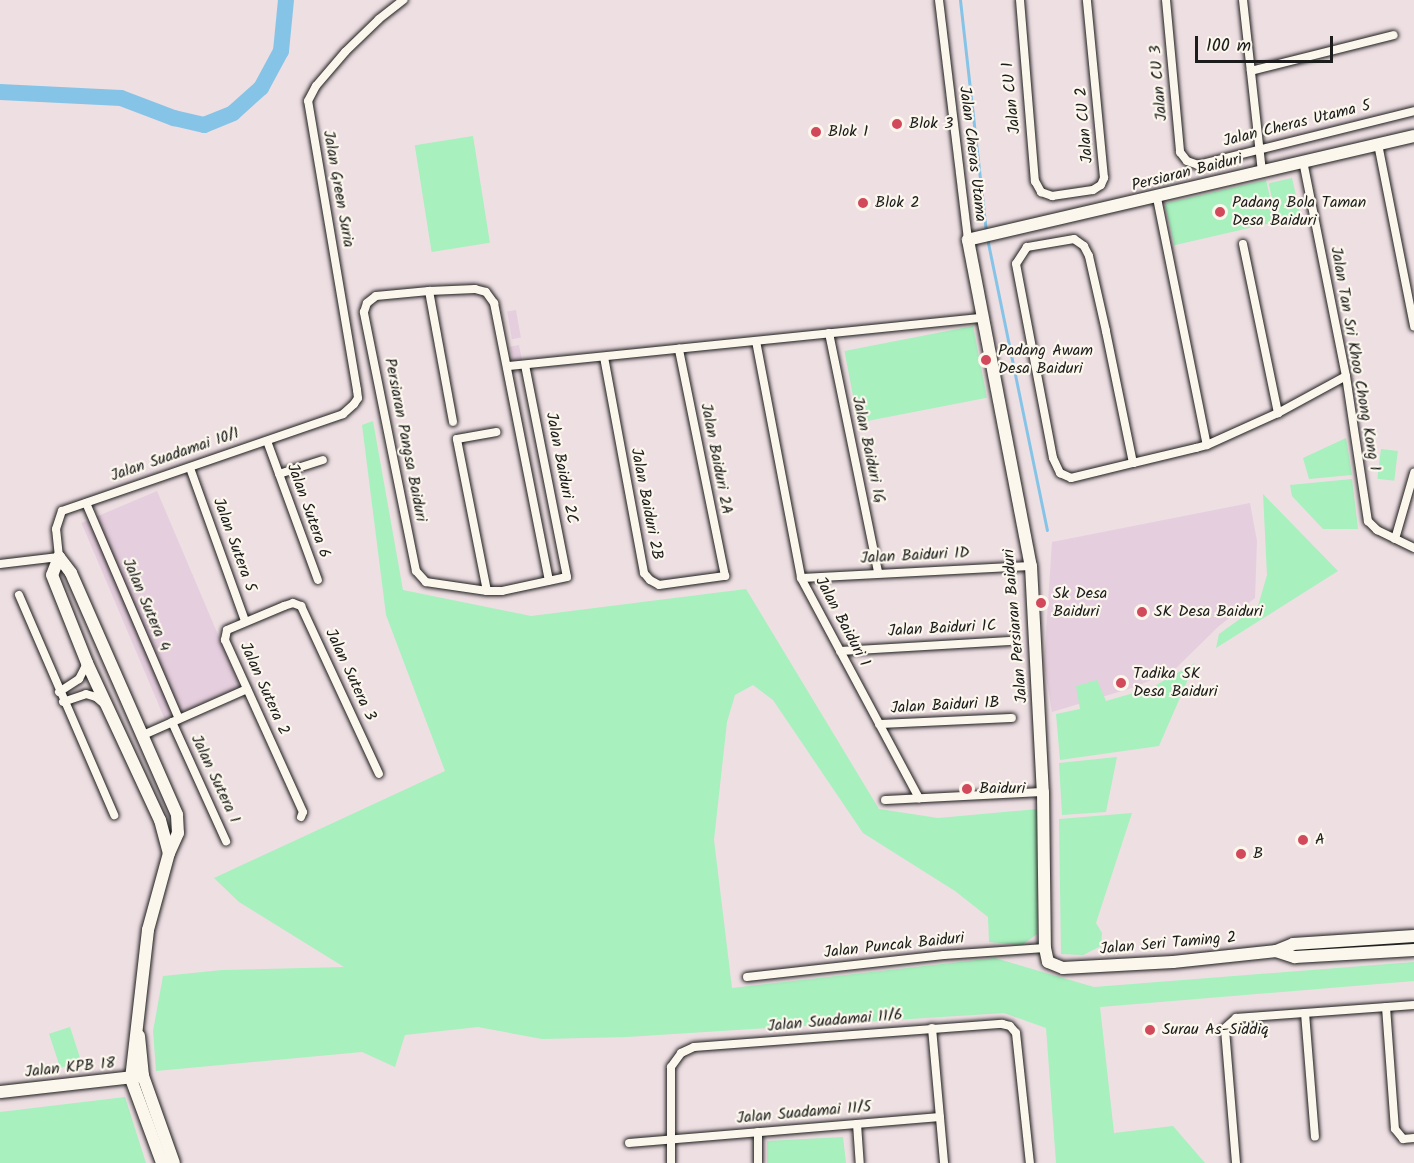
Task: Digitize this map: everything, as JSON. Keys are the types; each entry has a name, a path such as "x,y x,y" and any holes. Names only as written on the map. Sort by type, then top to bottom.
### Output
{"street":[{"name":"Jalan Green Suria","path":"343,414 358,398 308,101 316,86 345,52 379,19 403,0"},
{"name":"Jalan Cheras Utama","path":"939,0 968,240"},
{"name":"Jalan CU 1","path":"1020,0 1035,181 1041,192"},
{"name":"Jalan CU 2","path":"1041,192 1052,196 1093,190 1101,185 1104,178 1087,0"},
{"name":"Jalan CU 3","path":"1166,0 1180,152 1188,161"},
{"path":"1243,0 1262,171"},
{"path":"1251,71 1394,35"},
{"name":"Jalan Cheras Utama 5","path":"1188,161 1198,165 1414,111"},
{"name":"Persiaran Baiduri","path":"968,240 1157,198 1414,136"},
{"path":"1377,144 1411,297 1414,326"},
{"name":"Jalan Tan Sri Khoo Chong Kong 1","path":"1303,161 1346,376 1368,521 1395,539"},
{"path":"1157,198 1207,445"},
{"path":"1133,464 1104,320 1084,246 1074,239 1027,248 1016,264 1053,458 1060,473 1071,478 1133,464 1207,445 1278,413 1346,376"},
{"name":"Jalan Persiaran Baiduri","path":"968,240 981,318 1031,566 1043,792 1045,948"},
{"path":"1243,244 1278,413"},
{"name":"Persiaran Pangsa Baiduri","path":"508,366 494,303 486,292 475,289 429,291 376,296 367,303 364,312 368,334 416,571 426,582 488,591 567,577"},
{"path":"429,291 453,422"},
{"path":"549,580 508,366 981,318"},
{"name":"Jalan Baiduri 1G","path":"830,333 878,572"},
{"name":"Jalan Baiduri 1","path":"756,341 801,578 919,798"},
{"name":"Jalan Baiduri 2A","path":"679,349 725,576"},
{"name":"Jalan Baiduri 2B","path":"604,357 644,573 650,580 660,585 725,576"},
{"name":"Jalan Baiduri 2C","path":"525,364 567,577"},
{"name":"Jalan Suadamai 10/1","path":"169,853 160,820 87,663 52,575 59,557 56,529 58,520 62,512 86,503 343,414"},
{"path":"488,591 457,439 496,432"},
{"name":"Jalan Sutera 6","path":"267,441 318,580"},
{"path":"279,474 323,460"},
{"name":"Jalan Sutera 5","path":"190,468 246,621"},
{"path":"1414,473 1395,539 1414,548"},
{"name":"Jalan Sutera 4","path":"86,503 176,724"},
{"name":"Jalan Suadamai 10/1","path":"59,557 70,573 177,815 178,833 169,853 148,930 139,1026 132,1049 137,1077 162,1163"},
{"path":"0,564 59,557"},
{"name":"Jalan Baiduri 1D","path":"801,578 878,572 1031,566"},
{"path":"19,595 63,702 114,815"},
{"name":"Jalan Sutera 3","path":"284,606 293,603 301,606 379,774"},
{"name":"Jalan Sutera 2","path":"284,606 227,630 225,640 303,812 301,817"},
{"name":"Jalan Baiduri 1C","path":"840,651 1010,640"},
{"path":"59,692 79,679 87,663"},
{"path":"141,736 176,724 247,688"},
{"path":"63,702 86,694 96,697 106,706"},
{"name":"Jalan Baiduri 1B","path":"879,724 1012,718"},
{"name":"Jalan Sutera 1","path":"176,724 226,841"},
{"path":"885,800 1043,792"},
{"name":"Jalan Seri Taming 2","path":"1045,948 1048,962 1063,968 1173,962 1276,951 1293,944 1414,936"},
{"name":"Jalan Puncak Baiduri","path":"747,977 944,955 1045,948"},
{"name":"Jalan Seri Taming 2","path":"1276,951 1295,957 1414,950"},
{"path":"1236,1163 1225,1028 1236,1018 1414,1005"},
{"path":"1386,1007 1395,1129 1403,1139 1414,1138"},
{"path":"1305,1013 1315,1137"},
{"name":"Jalan Suadamai 11/6","path":"670,1140 671,1066 681,1053 694,1047 1002,1024 1010,1026 1016,1033 1030,1163"},
{"path":"932,1028 944,1163"},
{"name":"Jalan Suadamai 10/1","path":"137,1077 174,1163"},
{"name":"Jalan KPB 18","path":"0,1092 137,1077"},
{"name":"Jalan Suadamai 11/5","path":"629,1143 940,1117"},
{"path":"857,1124 860,1163"},
{"path":"758,1132 758,1163"},
{"path":"670,1140 670,1163"}],"shaded area":[{"path":"516,310 521,338 512,339 507,312"},
{"path":"519,345 522,361 513,362 510,347"},
{"path":"157,491 240,687 165,719 82,523"},
{"name":"SK Desa Baiduri","path":"1250,503 1257,541 1255,598 1219,626 1174,670 1135,687 1052,712 1044,664 1052,542"}],"green space":[{"path":"473,136 490,243 432,252 415,145"},
{"path":"1292,178 1301,218 1278,223 1269,183"},
{"name":"Padang Bola Taman Desa Baiduri","path":"1266,180 1276,222 1174,245 1165,203"},
{"path":"973,326 987,398 858,423 844,351"},
{"path":"373,421 403,590 531,616 746,589 879,809 938,818 1037,809 1037,934 1022,945 989,942 988,917 955,891 863,833 773,700 753,685 735,695 727,722 714,840 732,988 995,958 1094,987 1414,962 1414,981 1100,1007 1114,1133 1173,1126 1205,1163 1056,1163 1046,1028 1004,1013 627,1037 542,1039 478,1027 405,1035 395,1067 362,1052 156,1071 153,1031 163,976 222,970 344,967 239,902 214,878 445,771 386,615 362,425"},
{"path":"1346,438 1352,475 1309,479 1303,458"},
{"path":"1381,449 1398,451 1394,481 1377,479"},
{"path":"1352,479 1358,529 1323,529 1292,496 1290,485"},
{"path":"1263,494 1338,571 1216,648 1219,634 1258,606 1267,575"},
{"path":"1195,663 1159,746 1060,760 1056,714 1080,709 1076,686 1097,680 1106,701 1151,688"},
{"path":"1117,757 1106,812 1062,815 1059,763"},
{"path":"1132,813 1096,923 1102,933 1101,946 1083,955 1061,954 1059,819"},
{"path":"70,1027 81,1061 60,1068 49,1034"},
{"path":"125,1097 146,1163 0,1163 0,1112"},
{"path":"843,1137 846,1163 767,1163 767,1141"}],"waterway":[{"path":"0,92 121,98 174,118 204,125 233,113 261,88 281,51 286,0"},
{"path":"960,0 986,231"},
{"path":"987,238 1047,530"}],"place":[{"name":"Blok 3","path":"897,124"},
{"name":"Blok 1","path":"816,132"},
{"name":"Blok 2","path":"863,203"},
{"name":"Padang Bola Taman Desa Baiduri","path":"1220,212"},
{"name":"Padang Awam Desa Baiduri","path":"986,360"},
{"name":"Sk Desa Baiduri","path":"1041,603"},
{"name":"SK Desa Baiduri","path":"1142,612"},
{"name":"Tadika SK Desa Baiduri","path":"1121,683"},
{"name":"Baiduri","path":"967,789"},
{"name":"A","path":"1303,840"},
{"name":"B","path":"1241,854"},
{"name":"Surau As-Siddiq","path":"1150,1030"}]}
